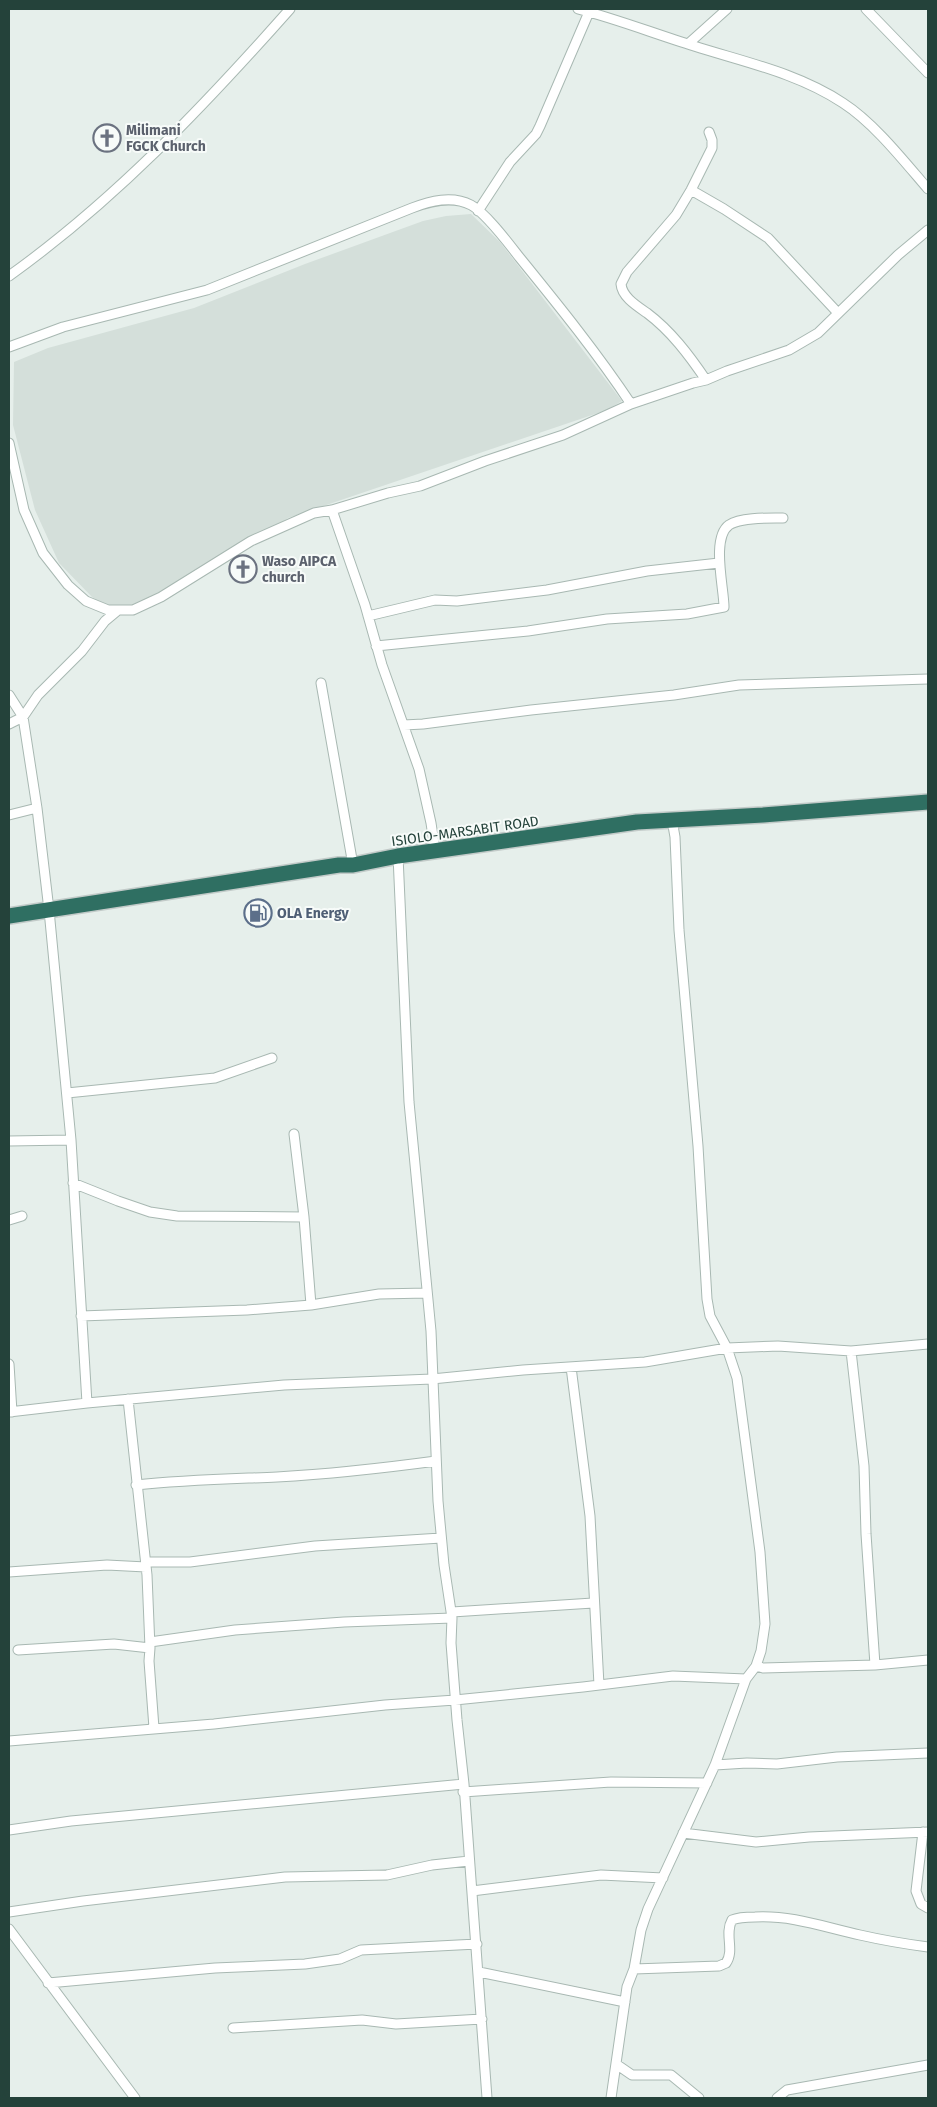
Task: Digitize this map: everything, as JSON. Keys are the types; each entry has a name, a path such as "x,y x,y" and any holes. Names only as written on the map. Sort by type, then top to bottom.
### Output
{"highway":[{"name":"ISIOLO-MARSABIT ROAD","path":"9,916 331,866 353,865 434,850 638,822 928,802"}],"street":[{"path":"9,276 93,210 137,171 207,100 290,9"},
{"path":"578,9 639,26 688,44 794,77 843,103 880,135 928,189"},
{"path":"688,44 727,9"},
{"path":"866,9 928,73"},
{"path":"478,211 510,162 536,134 588,12"},
{"path":"706,380 670,333 633,302 621,288 628,272 676,215 691,190 712,148 709,132"},
{"path":"691,190 739,218 768,238 838,313"},
{"path":"9,347 63,327 207,290 333,238 424,204 452,200 468,204 478,211 508,243 632,404"},
{"path":"9,443 24,510 43,553 79,596 100,607 117,611 133,610 152,602 268,532 314,513 332,510 388,493 420,486 485,461 531,447 632,404 789,350 818,334 898,255 928,230"},
{"path":"332,510 421,778 432,823 434,850"},
{"path":"376,646 528,631 607,619 712,611 724,607 724,590 719,563 722,537 729,525 760,518 783,518"},
{"path":"368,616 435,600 457,601 547,590 647,571 719,563"},
{"path":"9,724 23,717 38,695 82,651 105,621 117,611"},
{"path":"404,725 656,697 739,685 928,679"},
{"path":"321,683 353,865"},
{"path":"9,695 23,717 37,808 49,910 71,1140 87,1403"},
{"path":"9,815 37,808"},
{"path":"611,2098 627,1987 634,1969 641,1930 662,1878 715,1765 746,1679 756,1666 761,1651 765,1624 762,1570 740,1395 734,1367 727,1348 710,1316 707,1299 698,1146 679,930 675,837 672,820"},
{"path":"398,856 409,1102 432,1331 436,1461 442,1538 452,1615 451,1643 455,1700 477,1944 487,2098"},
{"path":"67,1093 216,1078 272,1058"},
{"path":"294,1134 304,1217 311,1305"},
{"path":"9,1141 71,1140"},
{"path":"73,1183 150,1212 177,1216 304,1217"},
{"path":"9,1220 22,1216"},
{"path":"81,1316 247,1310 311,1305 379,1294 427,1293"},
{"path":"9,1364 10,1412 128,1399 284,1386 432,1379 646,1362 727,1348 778,1346 851,1351 928,1344"},
{"path":"851,1351 864,1466 866,1534 875,1665"},
{"path":"571,1367 590,1516 593,1603 599,1685"},
{"path":"128,1399 146,1565 149,1661 154,1728"},
{"path":"136,1484 190,1479 278,1477 388,1468 436,1461"},
{"path":"9,1572 190,1562 315,1546 442,1538"},
{"path":"18,1650 114,1644 150,1645 235,1630 593,1603"},
{"path":"756,1666 763,1668 875,1665 928,1660"},
{"path":"9,1741 455,1700 673,1676 746,1679"},
{"path":"715,1765 777,1764 837,1757 928,1753"},
{"path":"9,1830 71,1821 283,1800 414,1790 429,1786 464,1788 611,1782 706,1783"},
{"path":"683,1833 756,1842 809,1837 925,1832 916,1891 921,1904 928,1908"},
{"path":"9,1912 83,1901 285,1877 387,1875 432,1865 469,1861"},
{"path":"472,1891 601,1875 662,1878"},
{"path":"634,1969 670,1966 719,1966 726,1963 730,1948 728,1928 732,1920 744,1917 773,1916 789,1918 818,1923 860,1935 928,1947"},
{"path":"9,1929 134,2098"},
{"path":"48,1983 216,1968 305,1964 340,1960 361,1950 477,1944"},
{"path":"479,1972 625,2002"},
{"path":"233,2028 362,2020 396,2024 482,2019"},
{"path":"616,2064 632,2075 671,2075 699,2098"},
{"path":"777,2098 788,2090 800,2087 928,2065"}],"shaded area":[{"path":"471,214 500,242 622,401 607,410 288,518 152,607 119,615 92,597 59,563 35,510 13,425 14,362 48,348 194,308 305,264 423,221 446,216"}],"place":[{"name":"Milimani FGCK Church","path":"107,138"},
{"name":"Waso AIPCA church","path":"243,569"},
{"name":"OLA Energy","path":"258,913"}]}
